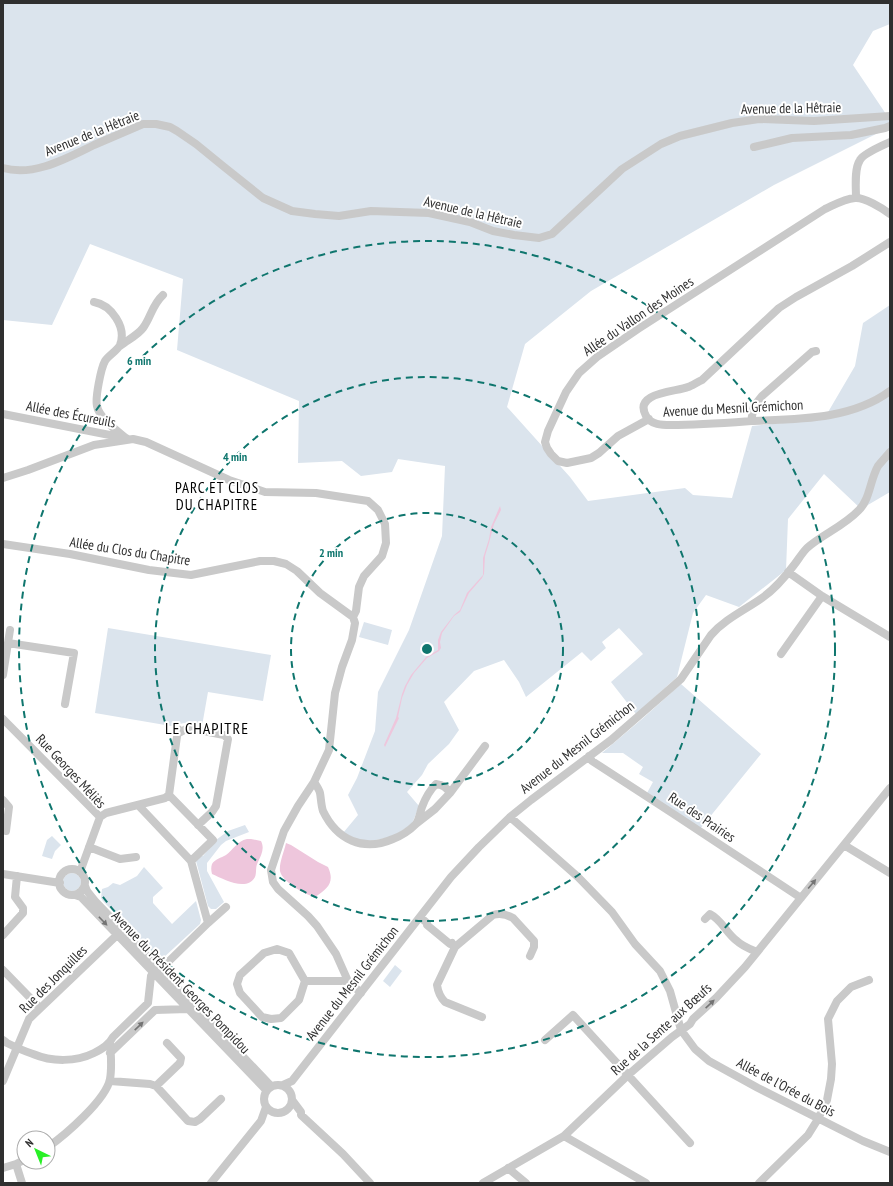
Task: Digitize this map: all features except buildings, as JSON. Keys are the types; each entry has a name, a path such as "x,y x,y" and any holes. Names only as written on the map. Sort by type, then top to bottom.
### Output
{"street":[{"name":"Avenue de la Hêtraie","path":"3,168 13,171 29,170 56,163 143,124 156,124 170,127 177,131 196,144 263,198 292,211 339,216 371,211 429,213 470,222 493,231 539,238 552,234 622,169 661,144 680,136 732,122 759,119 814,121 890,116"},
{"path":"754,147 792,138 851,135 890,126"},
{"path":"890,142 863,156 859,160 856,168 856,198 878,206 890,214"},
{"name":"Allée du Vallon des Moines","path":"648,419 618,436 591,458 566,463 558,461 551,454 545,442 548,431 566,392 579,373 597,357 645,324 825,210 843,201 856,198"},
{"name":"Avenue du Mesnil Grémichon","path":"890,242 852,266 779,308 702,380 688,387 652,396 646,401 644,409 648,419 657,424 671,425 802,419 850,410 872,402 890,391"},
{"path":"130,439 110,425 100,414 97,407 97,396 105,361 120,346 144,327 154,304 163,294"},
{"path":"94,302 105,306 112,312 118,322 122,335 120,346"},
{"path":"751,421 754,406 762,396 812,352 816,351"},
{"name":"Allée des Écureuils","path":"3,414 146,442 229,480 265,492 316,493 368,500 378,510 385,524 386,543 382,556 364,576 359,587 356,611 353,617"},
{"path":"3,478 94,445 130,439"},
{"name":"Avenue du Mesnil Grémichon","path":"290,1092 292,1081 456,872 510,817 611,740 681,679 716,629 763,597 778,584 807,549 826,533 844,523 859,510 866,499 869,487 878,466 890,452"},
{"name":"Allée du Clos du Chapitre","path":"3,544 70,554 149,570 191,575 260,561 286,564 297,571 320,593 353,617"},
{"path":"788,572 822,596 890,637"},
{"path":"781,654 822,596"},
{"path":"353,617 355,623 352,640 334,693 329,750 314,782 284,831 271,870 273,882 278,889 317,926 336,954 348,981 361,993"},
{"path":"3,675 10,630"},
{"path":"8,643 74,653 65,704"},
{"name":"Rue Georges Méliès","path":"3,719 100,817 80,872"},
{"path":"100,817 106,813 139,806 165,798 169,795 177,730 188,728 224,735 228,739 216,806 212,812 198,825"},
{"path":"314,782 320,791 323,810 333,827 348,840 365,845 383,843 400,836 435,809 450,793 485,746"},
{"name":"Rue des Prairies","path":"589,756 592,761 800,898"},
{"path":"417,823 422,806 436,784 446,788 450,793"},
{"name":"Rue de la Sente aux Bœufs","path":"482,1183 564,1136 628,1075 690,1024 693,1019 716,998 745,967 890,788"},
{"path":"169,795 213,840 191,861"},
{"path":"3,800 9,807 6,831"},
{"path":"139,806 191,861 208,923"},
{"path":"510,817 578,877 612,912 635,944 660,971 670,990 681,1030"},
{"path":"844,845 890,873"},
{"path":"89,847 120,859 136,857"},
{"path":"71,869 80,872 84,877 85,886 75,895 66,893 60,887 60,878 66,871 71,869"},
{"path":"3,874 60,883"},
{"path":"3,935 24,913 23,908 15,897 17,876"},
{"name":"Avenue du Président Georges Pompidou","path":"85,886 87,891 156,971"},
{"name":"Avenue du Président Georges Pompidou","path":"75,895 81,897 116,934 156,971 269,1088"},
{"path":"3,1040 34,1055 67,1060 86,1057 101,1049 110,1042 113,1037 148,1003 151,976 164,966 226,907"},
{"path":"482,1017 445,1002 438,992 436,985 454,945 493,915 504,914 513,918 534,941 534,947 530,956"},
{"path":"705,919 710,914 714,916 737,941 756,952"},
{"path":"420,917 438,935 450,944 454,945"},
{"name":"Rue des Jonquilles","path":"3,1081 29,1019 116,934"},
{"path":"276,949 289,953 305,981 300,1000 281,1018 270,1019 262,1017 240,993 237,984 240,975 264,952 276,949"},
{"path":"3,970 40,1008"},
{"path":"759,1183 808,1135 818,1119 826,1100 831,1079 832,1064 828,1019 837,1001 851,987 869,980"},
{"path":"305,981 348,981"},
{"path":"148,1003 155,1010"},
{"path":"110,1053 155,1010 191,1007"},
{"path":"545,1040 573,1015 690,1143"},
{"name":"Allée de l'Orée du Bois","path":"681,1030 695,1049 709,1061 818,1119 863,1141 890,1152"},
{"path":"56,1141 93,1107 110,1081 110,1042"},
{"path":"156,1086 180,1063 181,1058 166,1043"},
{"path":"110,1081 150,1084 156,1086 188,1121 195,1122 200,1119 221,1099"},
{"name":"Avenue du Mesnil Grémichon","path":"283,1085 292,1081"},
{"path":"276,1113 266,1107 264,1095 269,1088 278,1084 283,1085 290,1092 292,1100 301,1112 301,1115"},
{"path":"211,1183 261,1121 270,1115 285,1111 292,1100"},
{"path":"261,1121 266,1107"},
{"path":"288,1108 298,1115 301,1115 343,1154 370,1183"},
{"path":"564,1136 646,1183"},
{"path":"3,1168 16,1163"},
{"path":"508,1168 526,1183"},
{"path":"21,1170 22,1183"}],"shaded area":[{"path":"3,3 890,3 890,24 873,31 853,65 890,120 890,127 774,185 591,291 525,344 507,407 570,477 588,501 685,488 693,495 732,498 752,426 824,419 855,366 863,323 890,305 890,492 861,509 824,474 788,519 786,570 739,607 706,595 693,613 677,677 636,714 611,682 643,654 619,628 602,642 606,648 591,661 582,652 526,697 519,682 504,660 474,671 444,702 459,730 449,744 428,764 422,775 407,792 419,806 412,824 392,837 364,842 343,833 358,815 348,795 357,778 375,731 378,692 409,630 442,536 445,466 398,459 392,472 361,476 342,461 298,463 299,401 177,350 183,279 90,244 52,325 3,320"},
{"path":"500,506 501,510 494,524 485,556 484,574 469,593 460,612 454,616 442,633 440,642 441,648 439,651 427,658 414,673 407,685 402,698 399,718 385,747 384,745 396,718 402,694 411,675 426,657 438,650 438,640 441,632 454,615 460,610 467,593 483,575 483,558 491,527"},
{"path":"364,622 392,630 388,645 359,637"},
{"path":"108,628 271,655 263,701 208,692 202,726 184,723 171,726 95,713"},
{"path":"681,684 761,754 700,829 647,793 653,782 639,774 643,767 623,753 602,753"},
{"path":"245,825 249,832 226,841 207,863 207,871 224,902 216,909 211,909 208,906 196,861 201,855 203,856 216,840 228,831"},
{"path":"52,836 61,845 55,851 52,859 42,856 47,840"},
{"path":"247,839 261,841 263,847 255,877 251,881 246,884 235,883 212,874 211,867 213,862 226,855 240,842"},
{"path":"286,843 328,867 331,877 329,885 324,891 315,897 306,894 290,884 282,875 280,865"},
{"path":"144,867 163,888 153,897 153,903 172,924 196,901 201,920 200,924 162,959 159,959 101,898 102,889 113,883 120,885 137,876"},
{"path":"72,873 78,876 81,882 78,888 72,891 66,888 63,882 66,876"},
{"path":"395,965 402,971 390,987 383,981"}],"district":[{"name":"PARC ET CLOS DU CHAPITRE","path":"217,496"},
{"name":"LE CHAPITRE","path":"207,728"}]}
